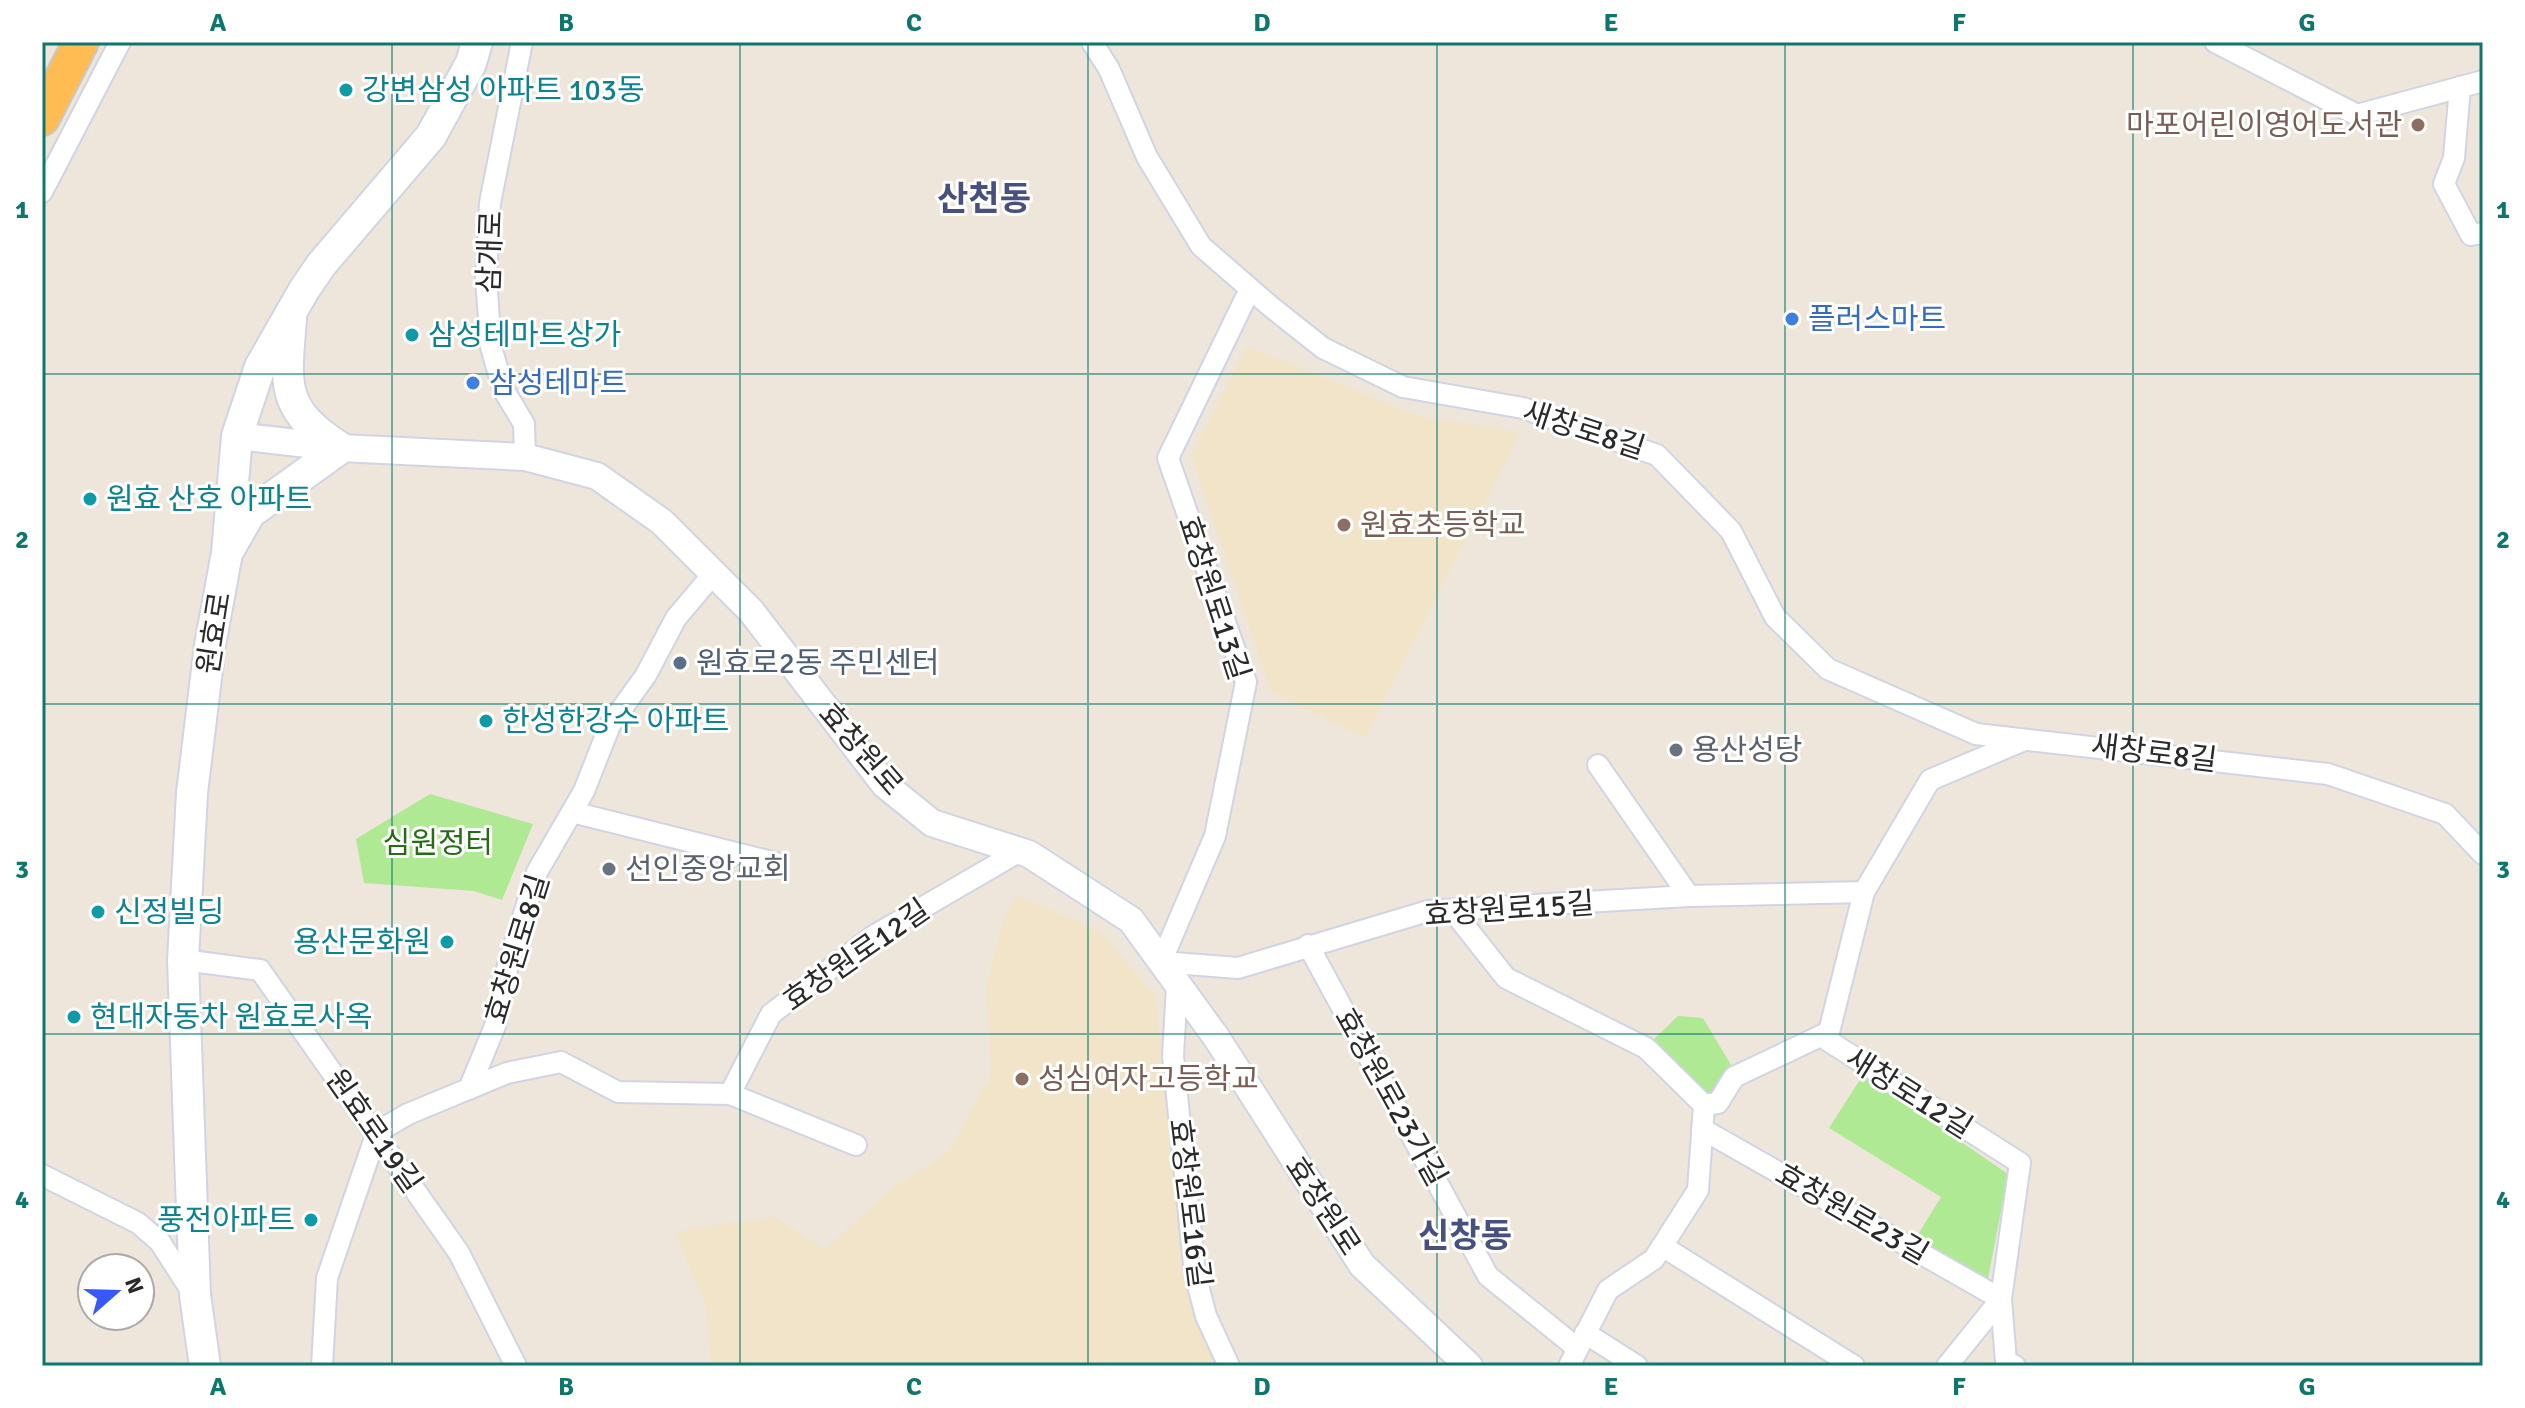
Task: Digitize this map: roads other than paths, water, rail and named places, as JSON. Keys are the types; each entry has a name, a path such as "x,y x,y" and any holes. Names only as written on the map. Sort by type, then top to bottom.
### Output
{"highway":[{"path":"42,118 81,42"}],"main road":[{"name":"원효로","path":"205,1366 195,1295 183,960 192,793 210,645 227,553 237,436 260,367 292,312 321,265 431,136 471,63 477,42"},
{"path":"227,553 250,513 341,448 319,434 288,393 292,312"}],"street":[{"path":"42,192 120,42"},
{"name":"삼개로","path":"522,42 490,203 486,278 491,347 503,389 524,424 525,457"},
{"name":"새창로8길","path":"1092,42 1109,69 1147,157 1201,246 1250,289 1323,348 1403,387 1523,408 1657,455 1731,531 1775,617 1828,669 1976,734 2328,774 2445,814 2483,854"},
{"path":"2215,42 2357,115 2483,81"},
{"path":"2460,87 2454,158 2444,184 2471,235 2483,233"},
{"name":"효창원로13길","path":"1161,962 1215,836 1246,682 1168,458 1250,289"},
{"name":"효창원로","path":"237,436 341,448 525,457 597,476 662,522 751,611 885,785 932,823 1020,851 1131,920 1216,1037 1362,1265 1469,1366"},
{"name":"효창원로8길","path":"469,1089 495,1026 508,965 537,872 572,812 610,725 646,675 676,618 714,573"},
{"name":"새창로12길","path":"2015,1366 2006,1362 2001,1299 2020,1163 1827,1040 1864,892 1930,780 2026,739"},
{"path":"1598,765 1689,896"},
{"path":"572,812 776,863"},
{"name":"효창원로12길","path":"730,1094 771,1014 872,937 1020,851"},
{"name":"효창원로15길","path":"1161,962 1238,968 1428,911 1689,896 1864,892"},
{"path":"1453,911 1506,978 1646,1048 1704,1105"},
{"name":"효창원로23가길","path":"1308,945 1488,1276 1577,1349"},
{"name":"원효로19길","path":"183,960 260,970 377,1132 459,1253 516,1366"},
{"name":"효창원로16길","path":"1177,986 1173,1056 1195,1274 1206,1316 1229,1366"},
{"path":"1704,1105 1718,1103 1734,1077 1742,1072 1829,1032"},
{"path":"322,1366 327,1278 377,1132 408,1114 507,1073 561,1062 618,1092 730,1094 856,1145"},
{"path":"1637,1366 1577,1349 1608,1290 1654,1259 1698,1190 1704,1105"},
{"name":"효창원로23길","path":"1702,1129 2001,1299"},
{"name":"원효로","path":"42,1175 138,1223 160,1242 195,1295"},
{"path":"1662,1246 1854,1366"},
{"path":"1947,1366 2001,1299"}],"place":[{"name":"강변삼성 아파트 103동","path":"346,90"},
{"name":"마포어린이영어도서관","path":"2418,125"},
{"name":"플러스마트","path":"1792,319"},
{"name":"삼성테마트상가","path":"412,335"},
{"name":"삼성테마트","path":"473,383"},
{"name":"원효 산호 아파트","path":"90,499"},
{"name":"원효초등학교","path":"1344,525"},
{"name":"원효로2동 주민센터","path":"680,663"},
{"name":"한성한강수 아파트","path":"486,721"},
{"name":"용산성당","path":"1676,750"},
{"name":"선인중앙교회","path":"609,869"},
{"name":"신정빌딩","path":"98,912"},
{"name":"용산문화원","path":"447,942"},
{"name":"현대자동차 원효로사옥","path":"74,1017"},
{"name":"성심여자고등학교","path":"1022,1079"},
{"name":"풍전아파트","path":"311,1220"}],"district":[{"name":"산천동","path":"984,198"},
{"name":"신창동","path":"1465,1235"}],"park label":[{"name":"심원정터","path":"438,843"}]}
